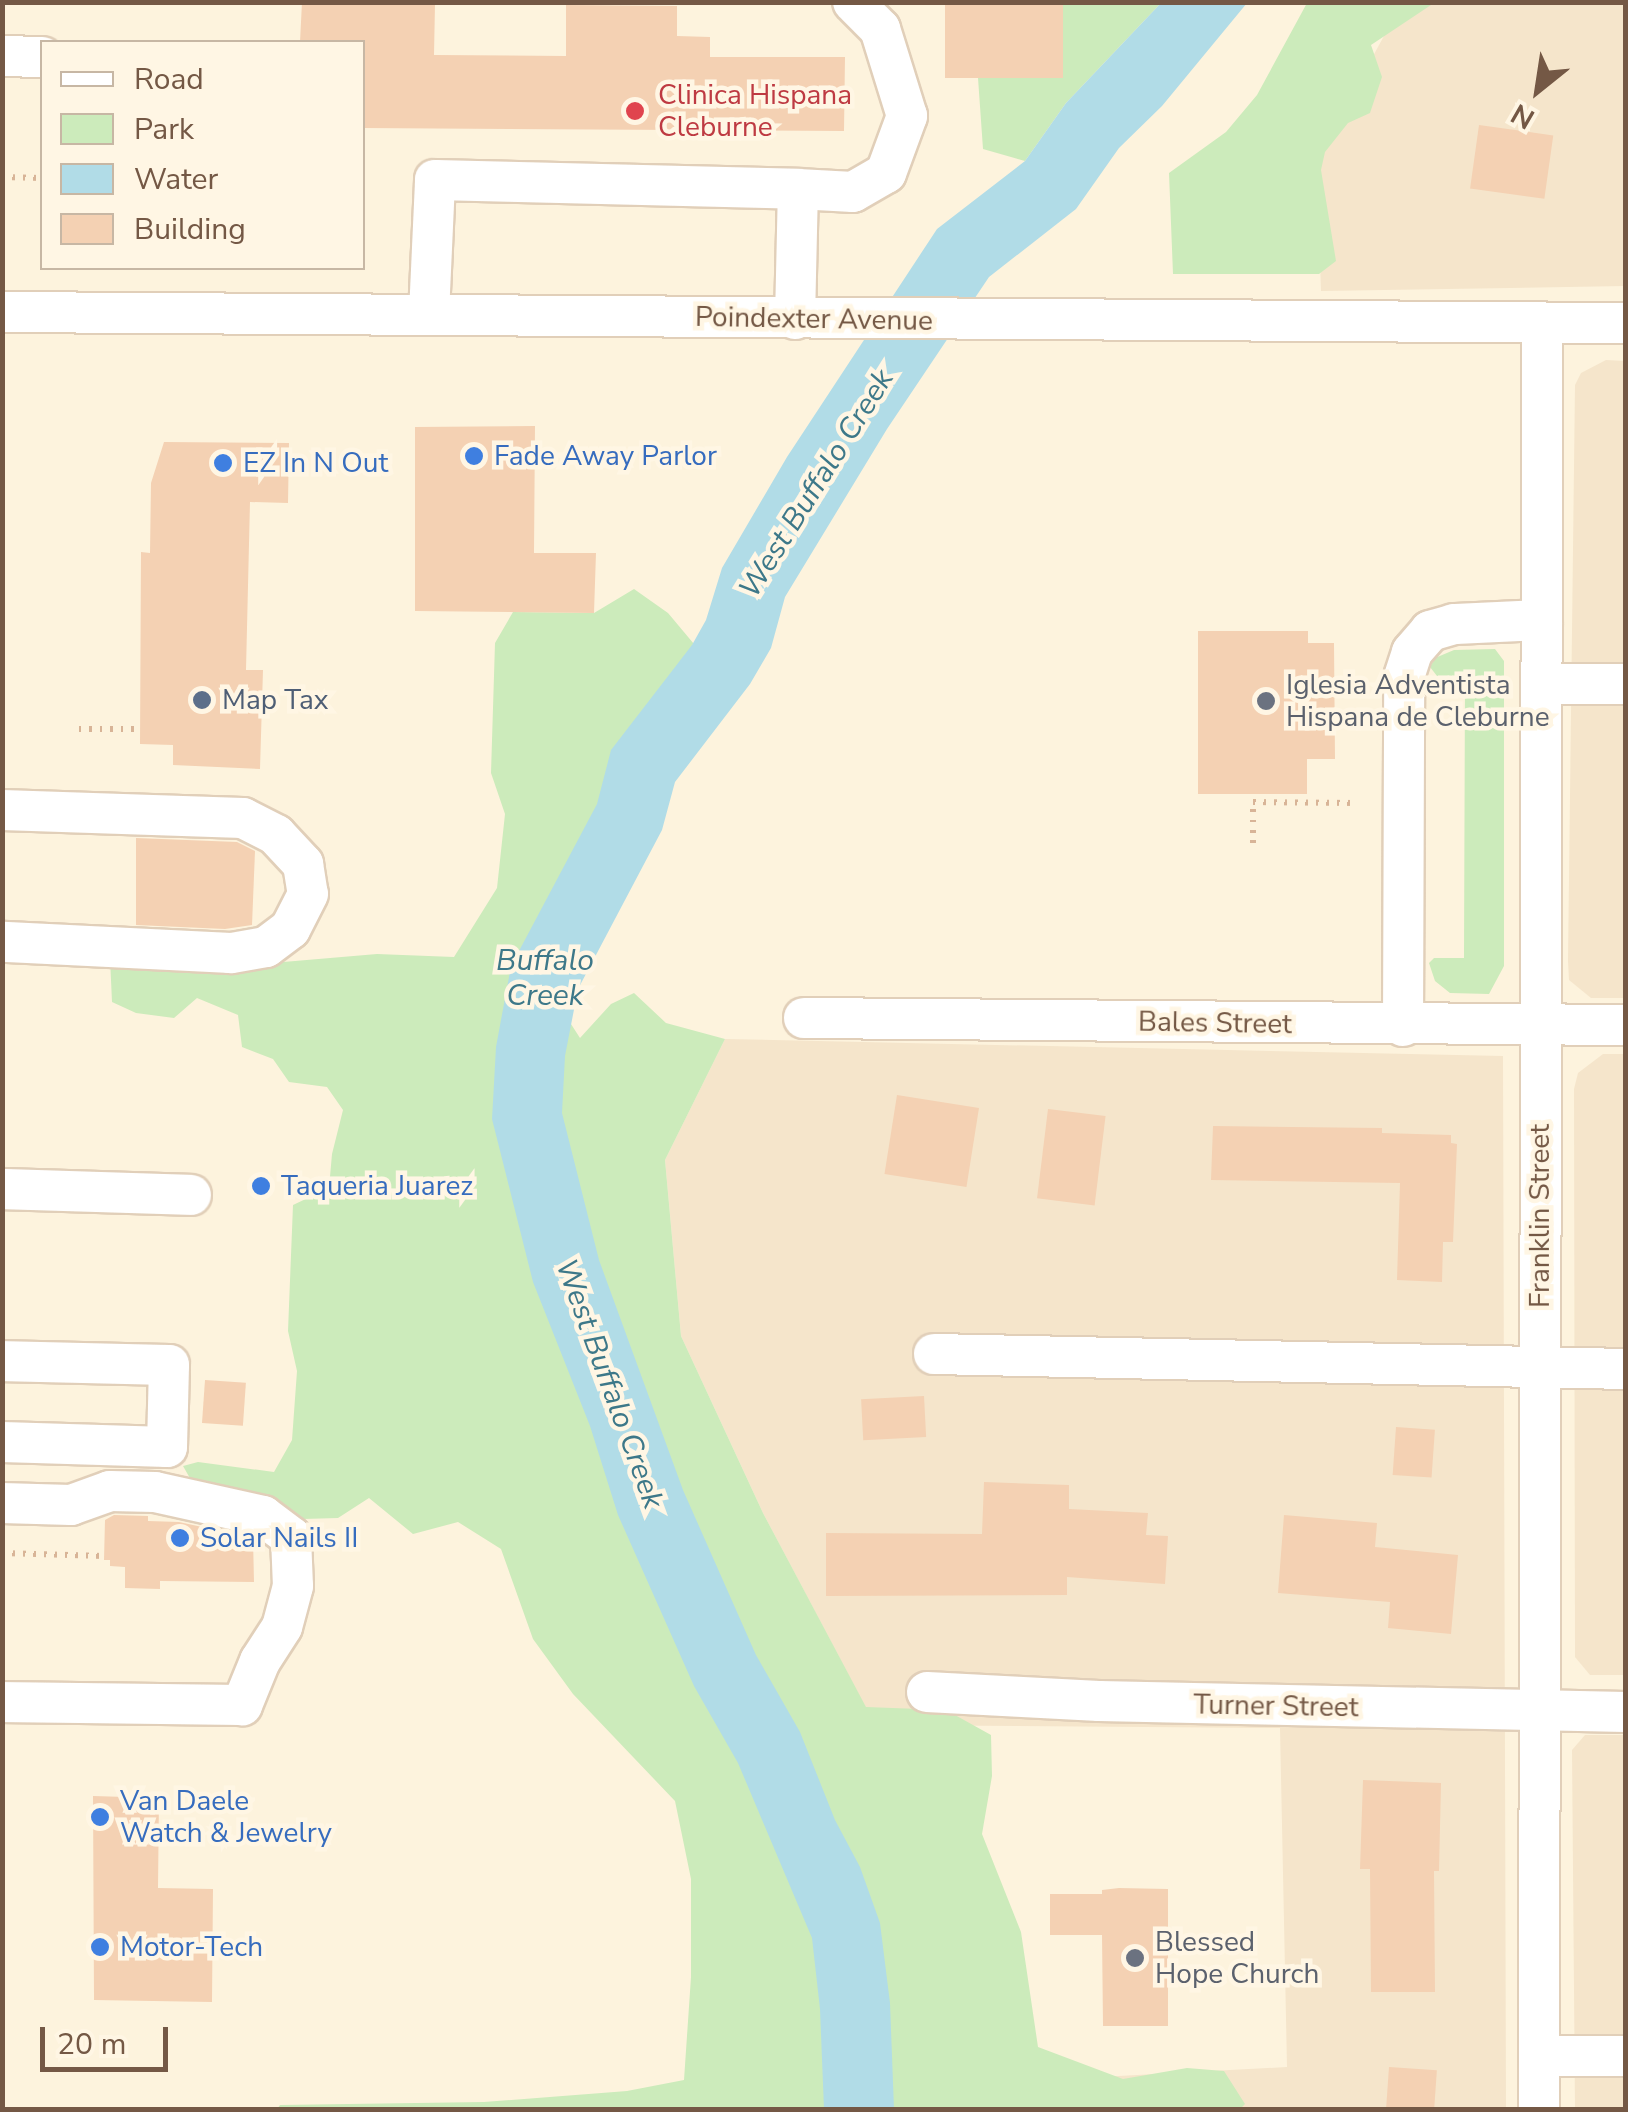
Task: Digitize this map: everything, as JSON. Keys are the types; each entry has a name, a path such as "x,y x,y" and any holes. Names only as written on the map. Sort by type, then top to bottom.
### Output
{"street":[{"path":"429,314 435,180 853,192 886,172 907,116 880,29 853,2"},
{"path":"2,56 40,56"},
{"path":"795,319 798,189"},
{"name":"Poindexter Avenue","path":"2,312 838,321 1626,323"},
{"name":"Franklin Street","path":"1539,2110 1542,323"},
{"path":"1403,1026 1404,676 1412,652 1430,631 1454,624 1542,620"},
{"path":"1543,684 1626,684"},
{"path":"2,810 243,818 276,835 304,864 308,894 290,928 266,947 231,953 2,942"},
{"name":"Bales Street","path":"804,1018 1626,1025"},
{"path":"2,1189 191,1195"},
{"path":"934,1354 1626,1369"},
{"path":"2,1361 169,1365 167,1447 2,1442"},
{"path":"2,1502 71,1505 110,1492 156,1492 263,1516 292,1538 293,1586 282,1627 260,1661 242,1706 2,1702"},
{"name":"Turner Street","path":"927,1692 1100,1701 1626,1712"},
{"path":"1539,2056 1626,2056"}],"path":[{"path":"2,177 40,178"},
{"path":"80,729 140,730"},
{"path":"1252,843 1253,802 1357,803"},
{"path":"2,1553 104,1556"}],"shaded area":[{"path":"1402,3 1625,3 1625,286 1321,291 1317,173 1331,133"},
{"path":"1606,360 1625,361 1625,998 1591,998 1569,980 1568,961 1575,385 1581,373"},
{"path":"725,1039 1503,1056 1506,2109 929,2109 929,2086 1287,2067 1280,1728 875,1725 763,1513 681,1336 665,1160"},
{"path":"1603,1054 1625,1054 1625,1675 1590,1675 1575,1657 1574,1089 1578,1073"},
{"path":"1585,1735 1625,1735 1625,2109 1575,2109 1572,1750"}],"green space":[{"path":"1063,3 1161,3 1066,103 1025,161 983,149 978,78 1063,78"},
{"path":"1307,3 1434,3 1371,45 1382,77 1370,113 1348,123 1325,152 1321,170 1336,261 1319,274 1173,274 1169,173 1226,132 1257,95"},
{"path":"634,589 668,613 699,650 560,1007 580,1038 611,1004 634,993 666,1023 725,1039 665,1160 681,1336 763,1513 866,1707 946,1710 991,1735 992,1776 982,1834 1021,1932 1038,2047 1123,2079 1187,2068 1224,2071 1245,2104 1240,2109 277,2109 280,2105 484,2102 627,2091 684,2080 691,1977 691,1879 675,1801 573,1694 533,1639 501,1549 458,1522 413,1534 369,1498 338,1518 303,1519 233,1493 195,1487 183,1466 198,1462 274,1472 292,1440 297,1371 288,1331 293,1205 329,1188 332,1154 343,1110 327,1087 289,1082 273,1059 242,1047 238,1015 197,998 174,1018 136,1013 112,1002 110,958 213,968 377,954 454,957 497,888 505,814 491,773 495,643 513,612 594,613"},
{"path":"1495,649 1504,661 1504,966 1489,994 1450,993 1435,981 1429,963 1434,958 1464,958 1465,676 1437,676 1430,667 1435,658 1454,650"}],"water":[{"name":"Buffalo Creek","path":"1161,3 1247,3 1162,106 1119,148 1076,209 989,277 887,429 785,597 771,648 750,684 675,782 662,830 578,989 565,1056 562,1113 599,1260 683,1490 756,1655 800,1732 835,1820 860,1867 880,1923 890,2003 894,2109 824,2109 820,2009 812,1938 738,1763 694,1686 618,1515 590,1426 533,1282 492,1119 496,1047 511,966 597,804 611,750 692,645 706,620 722,568 787,457 937,229 1025,161 1066,103"}],"building":[{"path":"302,2 435,4 434,55 566,56 566,5 677,6 677,36 710,37 710,57 845,57 844,131 365,128 365,40 300,40"},
{"path":"945,2 1063,2 1063,78 945,78"},
{"path":"1479,125 1553,135 1544,199 1470,188"},
{"path":"535,426 534,553 596,553 594,613 415,611 415,427"},
{"path":"164,442 289,443 288,503 250,502 246,670 263,670 260,769 173,765 173,745 140,744 141,552 150,553 151,483"},
{"name":"Iglesia Adventista Hispana de Cleburne","path":"1198,631 1308,631 1308,643 1334,643 1335,759 1307,759 1307,794 1198,794"},
{"path":"136,838 237,842 255,851 252,925 225,929 136,925"},
{"path":"897,1095 979,1108 966,1187 884,1174"},
{"path":"1048,1109 1106,1116 1095,1205 1037,1198"},
{"path":"1213,1126 1382,1128 1382,1133 1451,1135 1451,1143 1457,1144 1453,1242 1443,1242 1442,1282 1397,1280 1400,1183 1211,1180"},
{"path":"205,1380 246,1383 243,1426 202,1423"},
{"path":"924,1396 926,1437 863,1440 861,1399"},
{"path":"1396,1427 1435,1430 1432,1478 1393,1475"},
{"path":"984,1482 1069,1485 1069,1509 1148,1513 1146,1535 1168,1536 1165,1584 1067,1577 1067,1595 826,1596 826,1533 982,1534"},
{"name":"Solar Nails II","path":"114,1515 148,1516 148,1521 179,1522 253,1538 254,1582 160,1581 160,1589 125,1588 125,1567 110,1566 110,1560 104,1560 105,1520"},
{"path":"1284,1515 1377,1523 1375,1547 1458,1555 1451,1634 1388,1628 1390,1602 1278,1593"},
{"path":"1363,1780 1441,1783 1439,1871 1434,1871 1435,1992 1371,1992 1370,1869 1360,1869"},
{"path":"93,1796 159,1798 158,1888 213,1889 212,2002 94,2000"},
{"name":"Blessed Hope Church","path":"1168,1889 1168,2026 1103,2026 1102,1935 1050,1935 1050,1894 1102,1894 1102,1890"},
{"path":"1389,2067 1437,2070 1434,2110 1386,2110"}],"place":[{"name":"Clinica Hispana Cleburne","path":"635,111"},
{"name":"Fade Away Parlor","path":"474,456"},
{"name":"EZ In N Out","path":"223,463"},
{"name":"Map Tax","path":"202,700"},
{"name":"Iglesia Adventista Hispana de Cleburne","path":"1266,701"},
{"name":"Taqueria Juarez","path":"261,1186"},
{"name":"Solar Nails II","path":"180,1538"},
{"name":"Van Daele Watch & Jewelry","path":"100,1817"},
{"name":"Motor-Tech","path":"100,1947"},
{"name":"Blessed Hope Church","path":"1135,1958"}],"water label":[{"name":"West Buffalo Creek","path":"817,484"},
{"name":"West Buffalo Creek","path":"609,1384"}]}
